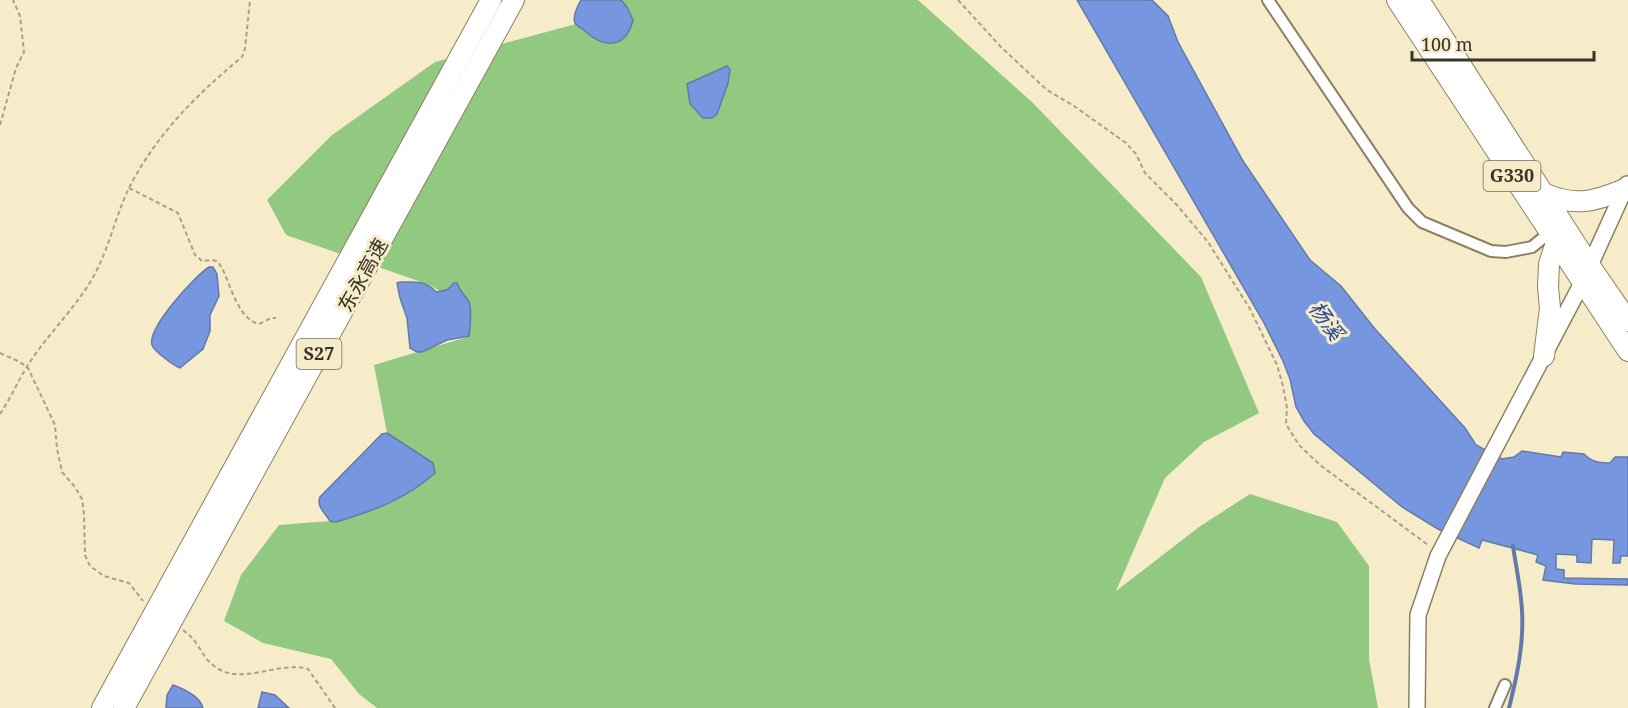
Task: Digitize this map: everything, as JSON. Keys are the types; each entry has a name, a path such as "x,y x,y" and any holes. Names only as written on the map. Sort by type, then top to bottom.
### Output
{"highway":[{"name":"东永高速","path":"102,708 491,0"},
{"name":"东永高速","path":"124,708 514,0"},
{"name":"G330","path":"1397,0 1552,238 1628,321"},
{"name":"G330","path":"1419,0 1543,193 1628,351"},
{"path":"1543,193 1559,200 1593,201 1627,185"},
{"path":"1544,357 1550,308 1548,287 1552,238"}],"street":[{"path":"1268,0 1408,208 1422,222 1491,252 1506,252 1532,247 1552,238"},
{"path":"1418,708 1418,615 1441,550 1586,275 1627,185"},
{"path":"1495,708 1504,685"}],"path":[{"path":"0,125 16,68 24,52 20,16 13,0"},
{"path":"0,414 31,360 93,278 105,253 129,188 155,145 191,102 242,57 245,49 250,0"},
{"path":"958,0 1001,48 1047,90 1074,105 1126,143 1136,154 1145,173 1176,204 1208,242 1250,309 1277,365 1287,408 1286,424 1299,445 1320,465 1430,546 1441,550"},
{"path":"129,188 177,213 195,255 202,261 213,260 221,266 236,303 250,320 259,324 276,318"},
{"path":"0,354 28,368 55,425 62,472 82,499 85,555 90,566 104,576 129,583 143,601"},
{"path":"183,630 196,642 204,656 215,668 245,675 290,666 308,669 335,708"}],"green space":[{"path":"609,0 918,0 1032,102 1201,277 1259,413 1204,442 1165,478 1116,591 1199,527 1250,494 1337,522 1369,566 1369,659 1378,708 377,708 359,694 331,659 263,643 224,621 241,575 279,525 330,521 434,472 387,433 374,365 467,337 471,311 430,285 286,235 267,200 332,135 435,62 576,24 595,40"}],"water":[{"path":"581,0 621,0 633,20 630,29 620,41 614,43 593,38 575,23 574,18"},
{"name":"杨溪","path":"1077,0 1152,0 1168,16 1178,42 1243,161 1310,260 1341,286 1375,329 1465,428 1476,445 1502,459 1514,457 1522,451 1561,457 1563,452 1584,454 1593,460 1606,463 1610,463 1615,457 1628,457 1628,556 1621,556 1620,563 1613,563 1614,540 1592,539 1591,563 1577,562 1577,555 1556,554 1556,569 1564,570 1564,578 1628,579 1628,585 1575,584 1543,580 1546,566 1536,562 1538,555 1482,540 1479,548 1438,529 1402,507 1314,434 1296,407 1290,379 1263,321"},
{"path":"727,66 730,70 728,83 717,114 712,118 703,118 690,104 687,84"},
{"path":"209,267 213,267 217,274 219,296 210,315 210,331 203,349 180,368 156,351 152,345 152,337 173,303"},
{"path":"397,283 428,285 436,292 447,290 457,283 469,303 469,336 447,340 422,352 410,348 407,318"},
{"path":"387,433 433,463 435,473 412,490 388,503 336,522 330,521 320,506 320,497 382,434"},
{"path":"173,685 195,697 203,708 166,708 167,695"},
{"path":"262,692 275,695 289,708 258,708"}],"waterway":[{"path":"1509,708 1522,636 1521,595 1513,546"}]}
